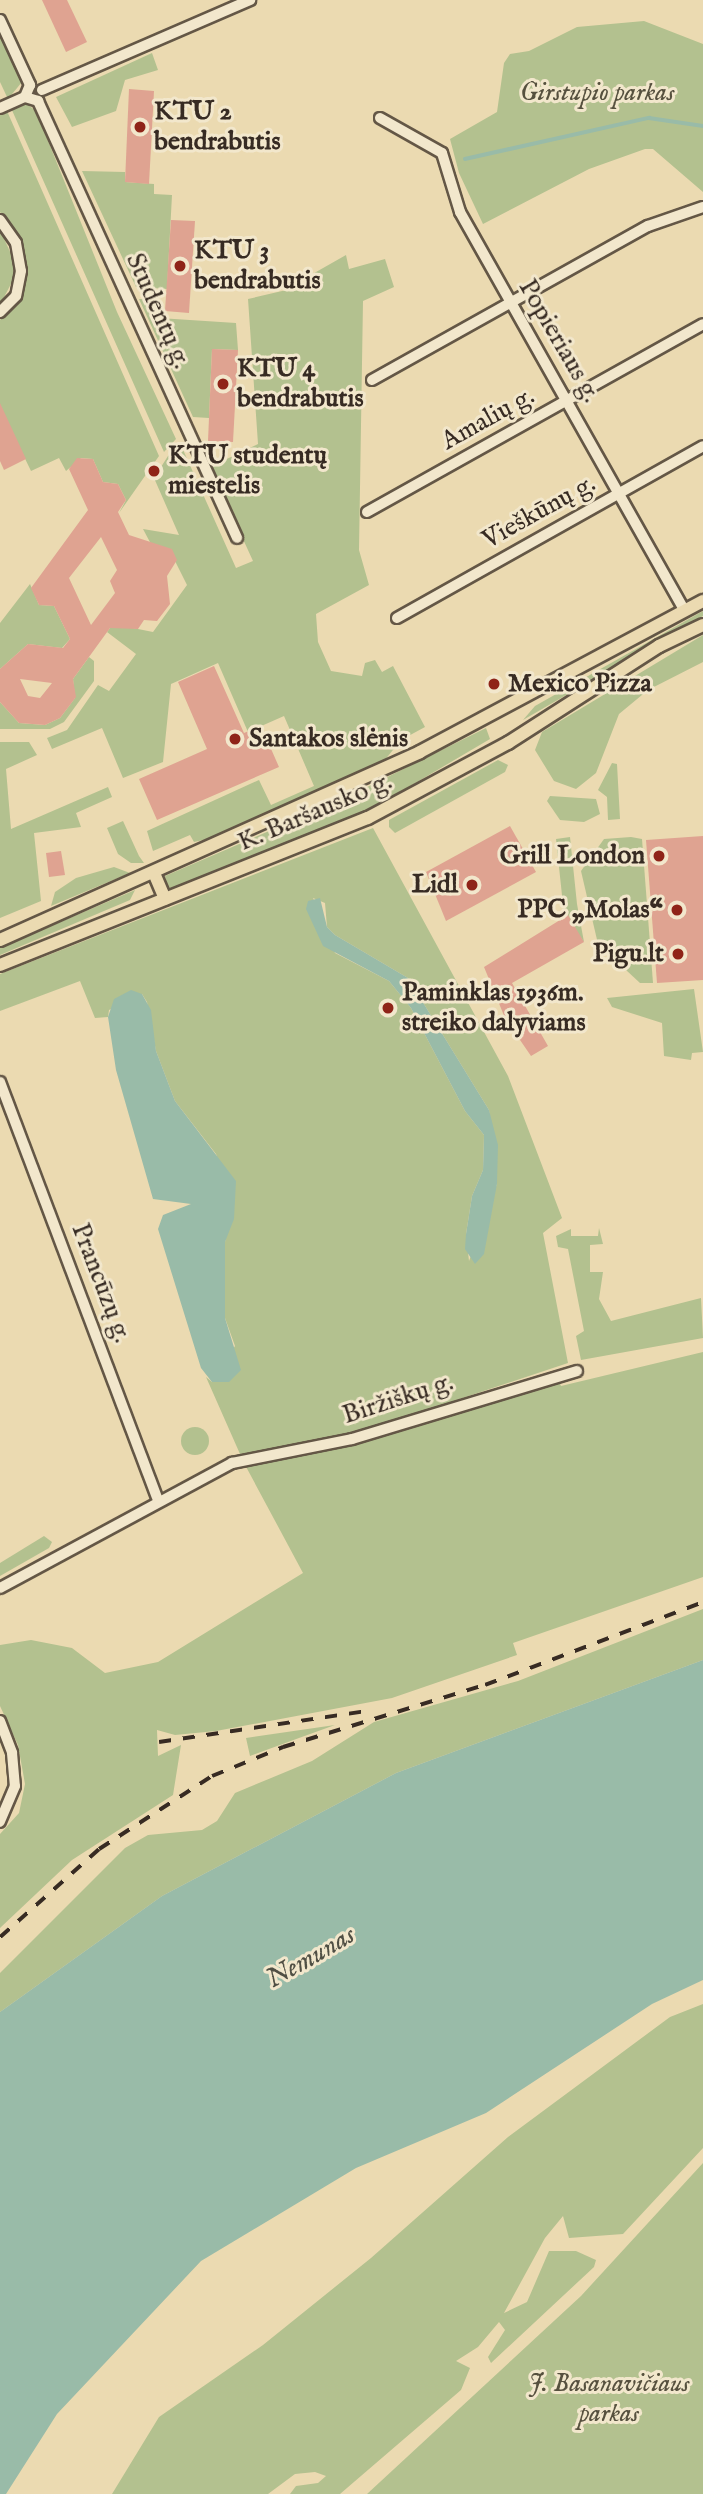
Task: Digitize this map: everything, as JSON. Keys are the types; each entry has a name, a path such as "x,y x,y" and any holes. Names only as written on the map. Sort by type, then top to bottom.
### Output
{"main road":[{"name":"K. Baršausko g.","path":"0,940 420,752 703,601"},
{"name":"K. Baršausko g.","path":"0,965 397,803 703,625"},
{"path":"154,873 165,899"}],"street":[{"path":"25,97 37,102 42,90 250,0"},
{"path":"0,20 30,85 42,90"},
{"path":"0,108 25,97 30,85"},
{"name":"Studentų g.","path":"37,102 237,538"},
{"name":"Popieriaus g.","path":"380,118 442,153 460,212 684,609"},
{"path":"372,380 648,226 703,207"},
{"path":"0,220 16,243 21,271 16,296 0,312"},
{"name":"Amalių g.","path":"367,512 568,402 703,324"},
{"name":"Vieškūnų g.","path":"397,618 703,446"},
{"name":"Prancūzų g.","path":"0,1082 158,1501"},
{"name":"Biržiškų g.","path":"158,1501 232,1463 352,1440 470,1399 576,1371"},
{"path":"0,1588 158,1501"},
{"path":"0,1721 12,1753 13,1797 0,1822"},
{"path":"0,1755 12,1753"}],"green space":[{"name":"Girstupio parkas","path":"644,21 703,44 703,192 653,149 645,149 589,169 483,224 459,173 450,139 497,112 504,63 510,54 529,51 577,27"},
{"path":"0,34 22,82 8,99 0,82"},
{"path":"152,53 158,70 125,80 116,111 72,127 56,97"},
{"path":"27,104 36,111 117,312 176,439 164,452 11,108"},
{"path":"7,111 159,456 119,513 126,500 118,484 103,482 93,459 81,458 66,471 59,458 31,471 0,407 0,320 19,303 26,277 19,235 0,212 0,113"},
{"path":"82,171 125,172 125,182 154,184 154,194 172,195 167,289 136,287"},
{"path":"0,230 12,256 14,278 0,305"},
{"path":"346,255 349,269 385,259 394,287 363,301 359,550 369,585 316,614 318,642 331,671 362,676 365,663 375,660 382,672 393,666 425,727 401,740 384,761 341,781 208,839 194,842 190,835 153,851 147,831 259,780 271,805 314,786 284,716 248,732 218,663 171,684 163,762 123,778 102,728 52,749 47,738 67,730 98,685 109,691 136,654 107,632 113,624 153,632 187,585 169,549 152,546 143,529 179,535 154,478 175,445 180,443 236,568 253,561 210,467 258,444 248,299 308,285 309,276"},
{"path":"139,299 159,299 159,318 236,323 238,350 212,349 209,418 193,417"},
{"path":"30,584 39,605 54,606 70,639 62,648 28,644 0,669 0,623"},
{"path":"703,611 703,616 523,720 535,706"},
{"path":"703,635 703,662 648,690 619,714 596,773 576,789 554,781 535,750 542,732"},
{"path":"89,657 94,661 94,681 64,722 50,729 0,729 0,702 19,723 45,725 60,718 75,698 73,679"},
{"path":"486,728 490,739 378,805 167,891 165,876 343,799"},
{"path":"0,742 29,742 37,755 6,769 11,829 108,787 112,797 76,813 81,827 34,833 41,901 0,918"},
{"path":"498,760 508,765 505,772 395,833 389,827 389,820"},
{"path":"612,763 617,764 620,819 608,820 607,797 598,790"},
{"path":"550,796 596,799 600,814 584,822 560,820 547,801"},
{"path":"123,821 144,863 131,863 118,854 107,828"},
{"path":"373,828 508,1076 562,1218 543,1233 568,1363 357,1433 240,1454 206,1377 212,1382 235,1346 225,1318 225,1242 233,1200 216,1154 175,1101 156,1051 147,1002 142,994 109,1010 108,1017 95,1018 80,981 0,1011 0,974","holes":["313,898 325,903 327,927 335,935 408,978 489,1110 497,1184 469,1261 466,1234 472,1196 483,1170 484,1135 465,1111 411,1008 389,981 335,953"]},
{"path":"570,837 584,942 564,914 556,839"},
{"path":"604,839 642,839 653,983 640,983 598,944 581,871"},
{"path":"114,867 130,873 51,906 55,892 76,878"},
{"path":"135,890 130,900 0,955 0,948"},
{"path":"694,989 703,1052 692,1053 691,1060 664,1056 662,1023 612,1007 607,998"},
{"path":"599,1228 603,1244 590,1245 590,1272 603,1272 599,1299 611,1321 701,1298 703,1338 581,1360 576,1336 584,1331 568,1249 558,1247 556,1236 571,1229 571,1236 598,1236"},
{"path":"703,1352 703,1577 513,1643 517,1655 392,1698 216,1731 175,1735 157,1730 158,1756 181,1745 173,1795 72,1860 0,1928 0,1834 19,1813 25,1784 18,1745 0,1706 0,1645 31,1640 72,1648 105,1673 158,1662 303,1573 244,1463 354,1444 558,1379 561,1386"},
{"path":"195,1427 205,1431 209,1441 205,1451 195,1455 185,1451 181,1441 185,1431"},
{"path":"44,1536 52,1542 49,1548 0,1576 0,1563"},
{"path":"703,1609 703,1660 396,1773 162,1896 0,2012 0,1973 125,1848 148,1835 202,1830 217,1821 235,1793 312,1761 374,1722 518,1681"},
{"path":"335,1725 299,1738 250,1756 246,1738"},
{"path":"703,2004 703,2148 623,2234 569,2238 563,2216 545,2238 504,2313 527,2302 549,2251 576,2251 596,2260 594,2267 491,2363 488,2357 505,2330 499,2322 478,2347 456,2361 470,2368 461,2390 340,2494 290,2494 296,2486 318,2483 326,2476 315,2472 295,2474 268,2494 112,2494 159,2417 263,2345 371,2258 508,2137 670,2017"},
{"name":"J. Basanavičiaus parkas","path":"703,2163 703,2494 367,2494 581,2296"}],"water":[{"path":"320,898 327,927 335,935 408,978 489,1110 498,1145 497,1184 484,1254 475,1264 465,1249 466,1234 472,1196 483,1170 484,1135 465,1111 411,1008 389,981 323,946 306,909 308,901"},
{"path":"131,990 142,994 151,1010 156,1051 175,1101 236,1181 234,1219 225,1242 225,1318 241,1370 229,1382 212,1382 201,1368 158,1229 163,1215 191,1204 153,1199 116,1070 108,1017 114,999"},
{"name":"Nemunas","path":"703,1660 703,1980 652,2004 486,2113 356,2168 201,2261 57,2414 6,2494 0,2494 0,2012 162,1896 396,1773"}],"building":[{"path":"42,0 67,0 87,42 66,52"},
{"name":"KTU 2 bendrabutis","path":"129,89 154,91 149,184 125,182"},
{"name":"KTU 3 bendrabutis","path":"171,220 195,221 189,313 165,311"},
{"name":"KTU 4 bendrabutis","path":"212,349 238,350 233,442 208,441"},
{"path":"0,403 26,459 4,470 0,461"},
{"path":"77,458 93,459 103,482 118,484 126,500 118,512 129,535 172,549 177,560 167,576 170,604 157,621 144,620 138,629 110,628 73,679 76,697 60,718 45,725 19,723 0,702 0,669 28,644 63,648 70,639 54,606 39,605 31,588 88,510 69,469","holes":["101,537 117,570 110,581 115,593 91,625 69,578","20,679 52,683 40,698 28,696"]},
{"name":"Santakos slėnis","path":"214,666 244,733 261,726 279,767 157,820 139,779 207,749 178,682"},
{"name":"Lidl","path":"510,826 536,872 446,921 426,872"},
{"name":"PPC „Molas“","path":"703,836 703,980 657,983 646,840"},
{"path":"61,851 65,875 49,877 46,853"},
{"path":"568,915 584,942 512,983 548,1046 531,1056 505,1018 484,967"}],"waterway":[{"path":"465,159 649,118 703,126"}],"railway":[{"path":"0,1937 99,1849 212,1776 283,1747 485,1685 703,1602"},
{"path":"159,1742 366,1711"}],"place":[{"name":"KTU 2 bendrabutis","path":"140,127"},
{"name":"KTU 3 bendrabutis","path":"180,266"},
{"name":"KTU 4 bendrabutis","path":"223,384"},
{"name":"KTU studentų miestelis","path":"154,471"},
{"name":"Mexico Pizza","path":"494,684"},
{"name":"Santakos slėnis","path":"235,739"},
{"name":"Grill London","path":"659,856"},
{"name":"Lidl","path":"472,885"},
{"name":"PPC „Molas“","path":"677,910"},
{"name":"Pigu.lt","path":"678,954"},
{"name":"Paminklas 1936m. streiko dalyviams","path":"388,1008"}]}
